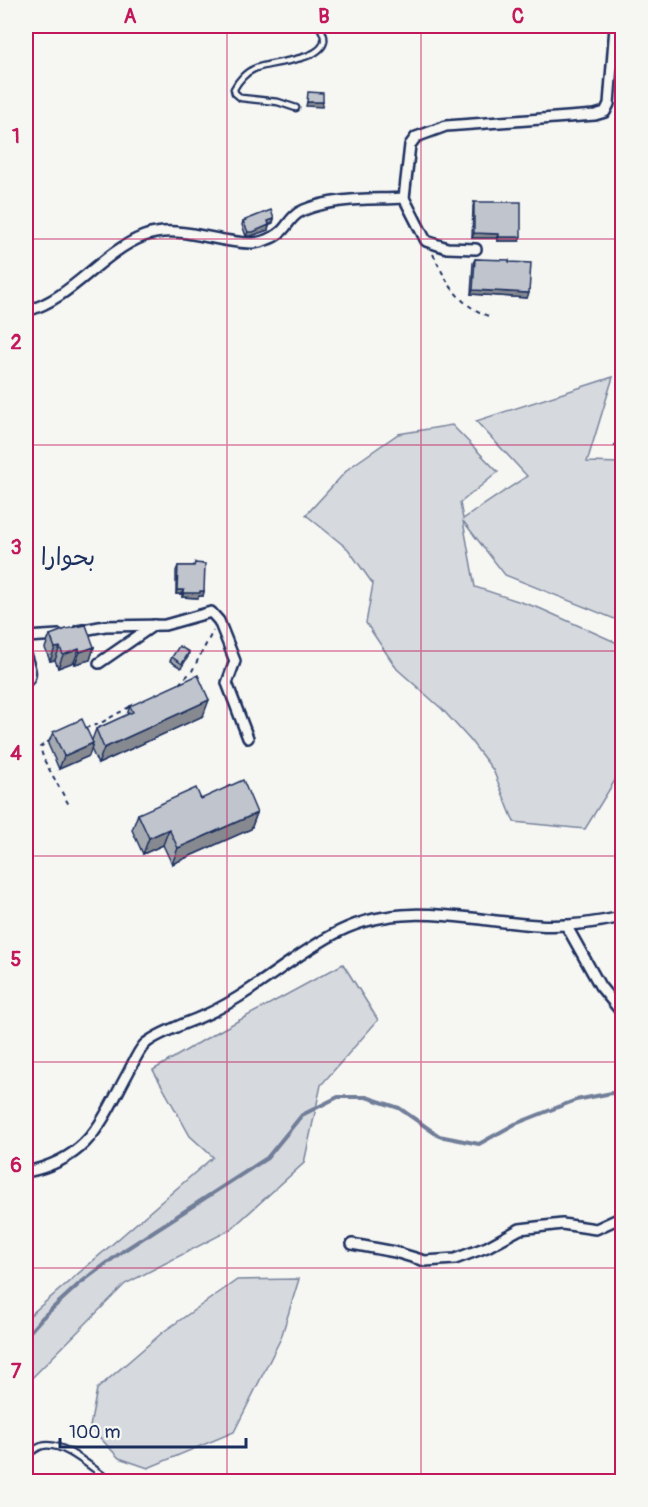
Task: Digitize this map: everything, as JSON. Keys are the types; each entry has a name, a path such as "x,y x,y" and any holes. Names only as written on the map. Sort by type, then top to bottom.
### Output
{"street":[{"path":"476,249 447,248 426,241 404,198 410,145 416,137 446,126 543,120 605,112 609,104 615,26"},
{"path":"26,311 48,303 111,254 147,235 174,233 255,244 279,234 288,220 303,210 334,201 404,198"},
{"path":"26,637 50,637 105,626 165,625 211,612 219,621 235,661 227,683 248,738"},
{"path":"99,663 154,625"},
{"path":"26,657 31,673 26,682"},
{"path":"26,1172 39,1169 82,1148 101,1123 144,1044 183,1024 212,1013 342,930 378,918 412,915 466,917 566,926 622,917"},
{"path":"566,926 600,986 622,1012"},
{"path":"352,1244 395,1252 425,1261 455,1259 520,1229 562,1224 596,1229 622,1217"}],"lane":[{"path":"296,108 278,102 241,98 234,89 247,73 256,68 297,60 316,51 324,40 319,26"},
{"path":"26,1456 41,1446 64,1449 112,1482"}],"path":[{"path":"426,241 456,294 473,310 491,317"},
{"path":"614,445 622,444"},
{"path":"174,690 192,671 219,621"},
{"path":"82,729 99,724 135,704"},
{"path":"56,738 40,747 44,760 69,805"}],"shaded area":[{"path":"613,377 587,462 622,463 622,622 505,575 463,521 475,587 539,608 622,645 622,769 585,829 514,822 493,770 442,709 397,669 366,623 373,584 348,549 306,515 349,468 398,434 452,425 498,472 460,503 463,519 527,476 476,421"},
{"path":"343,964 378,1020 321,1085 304,1163 230,1230 125,1284 26,1384 26,1322 28,1317 213,1157 190,1136 153,1070 212,1035"},
{"path":"299,1279 281,1338 234,1432 148,1468 119,1458 90,1427 97,1389 163,1332 237,1280"}],"building":[{"path":"308,92 323,93 323,102 307,102"},
{"path":"474,202 521,202 521,237 499,237 499,234 474,233"},
{"path":"271,210 274,219 268,221 269,225 248,232 243,221"},
{"path":"475,259 531,263 529,293 473,290"},
{"path":"195,563 205,564 204,591 184,593 184,590 177,590 178,566 194,566"},
{"path":"86,625 94,647 80,652 79,649 63,655 60,647 55,648 50,635"},
{"path":"179,646 189,652 182,664 172,657"},
{"path":"198,675 209,700 104,748 96,729 133,712 130,706"},
{"path":"82,719 93,743 64,756 53,732"},
{"path":"243,780 257,813 178,848 169,829 149,838 138,814 196,788 201,799"}],"waterway":[{"path":"26,1336 79,1284 123,1251 267,1158 302,1115 338,1097 366,1097 399,1108 439,1136 479,1144 515,1124 576,1100 622,1091"}],"district":[{"name":"بحوارا","path":"68,557"}]}
